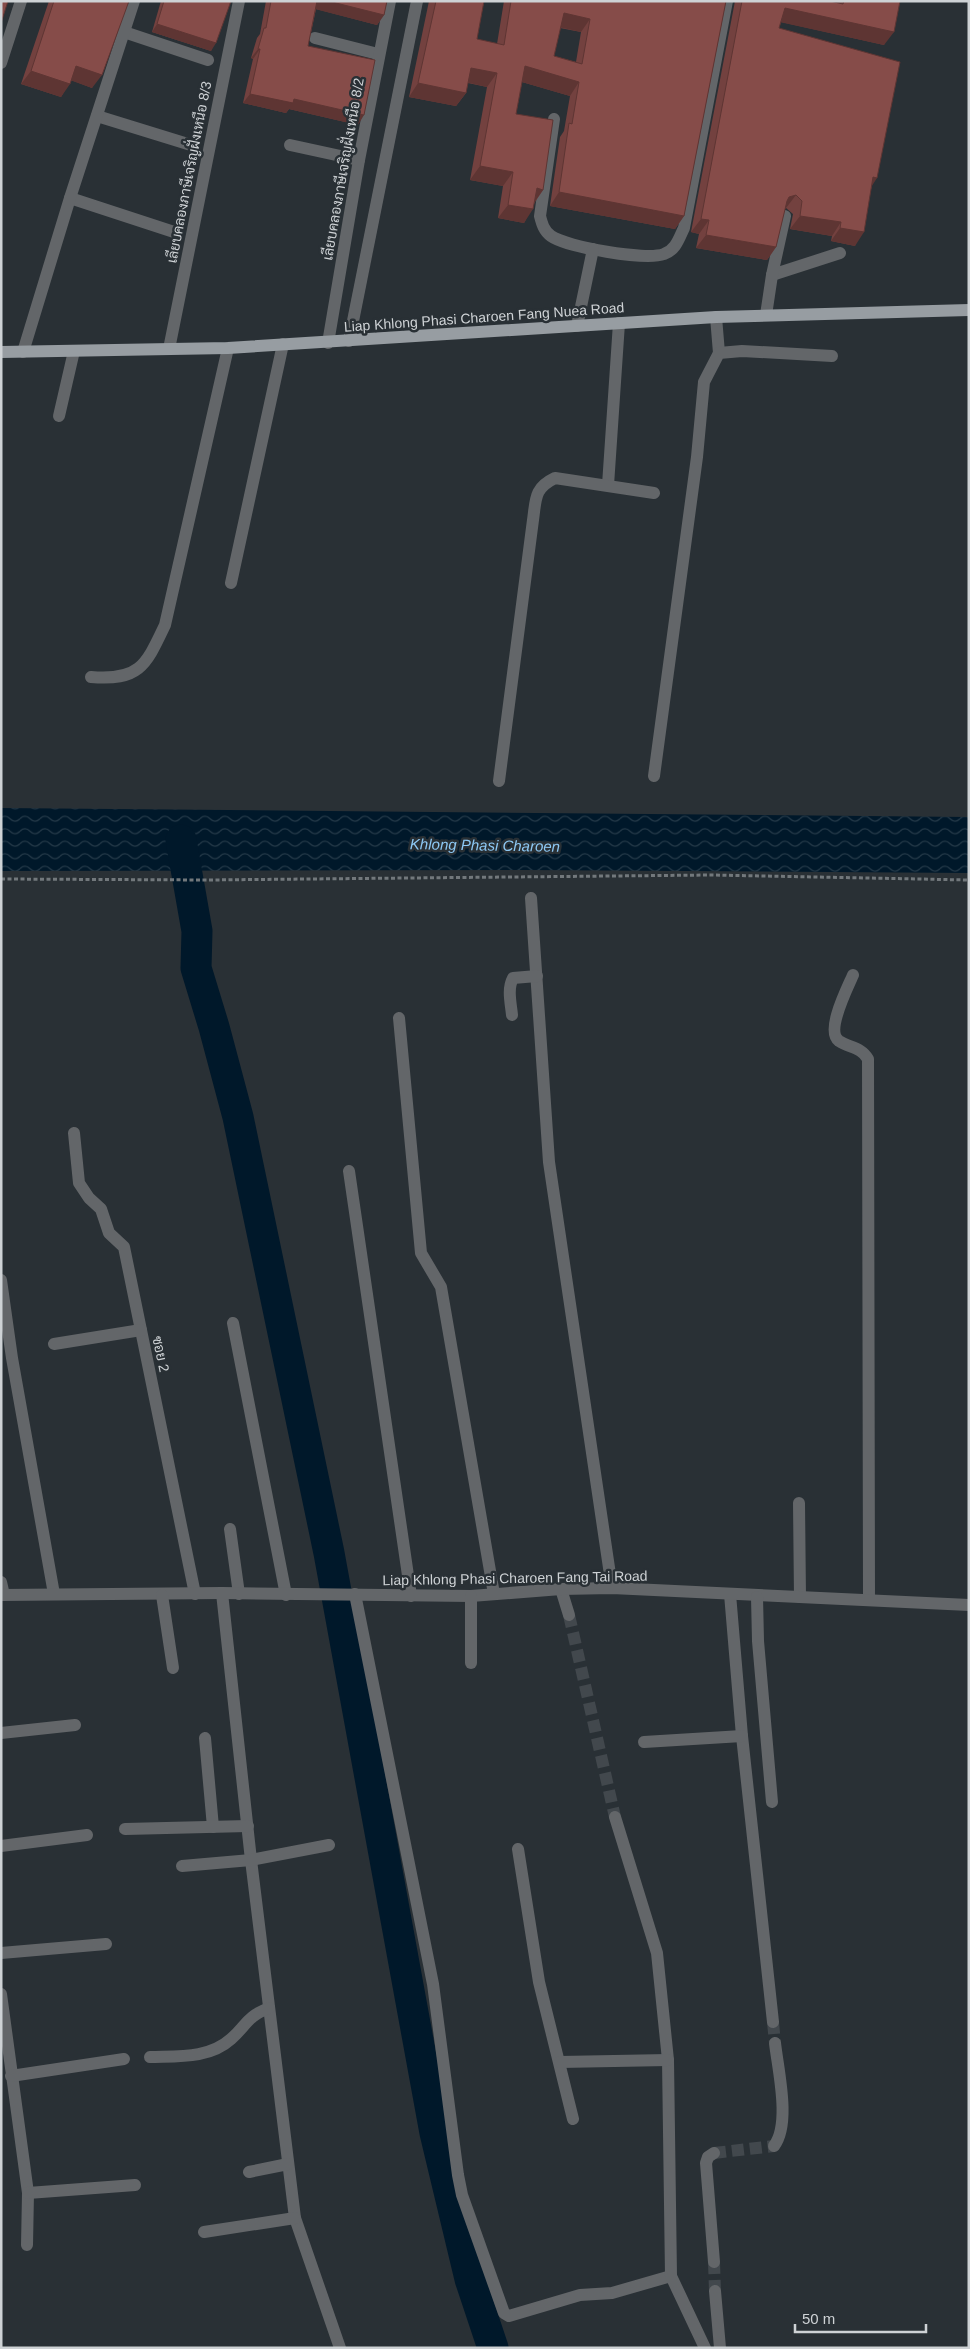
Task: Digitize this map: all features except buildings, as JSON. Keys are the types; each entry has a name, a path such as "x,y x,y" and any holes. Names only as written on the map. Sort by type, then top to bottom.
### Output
{"main road":[{"name":"Liap Khlong Phasi Charoen Fang Nuea Road","path":"1,352 228,348 716,317 969,310"}],"street":[{"path":"1,63 20,1"},
{"path":"23,352 70,198 134,1"},
{"name":"เลียบคลองภาษีเจริญฝั่งเหนือ 8/3","path":"169,348 239,1"},
{"name":"เลียบคลองภาษีเจริญฝั่งเหนือ 8/2","path":"328,343 378,54 390,1"},
{"path":"350,341 417,1"},
{"path":"554,119 540,216 542,227 550,235 567,244 651,258 665,254 676,245 684,228 727,1"},
{"path":"124,32 208,60"},
{"path":"315,38 378,54"},
{"path":"97,116 191,145"},
{"path":"290,145 359,160"},
{"path":"70,198 174,232"},
{"path":"766,315 772,275 785,216"},
{"path":"577,326 593,249"},
{"path":"772,275 840,254"},
{"path":"654,776 697,457 704,382 719,353 716,317"},
{"path":"608,485 620,323"},
{"path":"231,583 282,344"},
{"path":"92,677 113,678 130,674 144,665 165,625 228,348"},
{"path":"59,416 74,351"},
{"path":"719,353 742,351 832,356"},
{"path":"499,781 536,498 542,484 555,478 654,493"},
{"path":"531,898 549,1162 612,1588"},
{"path":"853,975 836,1015 836,1036 840,1042 861,1050 868,1059 869,1600"},
{"path":"512,1016 510,992 513,978 537,976"},
{"path":"398,1018 421,1253 441,1287 494,1594"},
{"name":"ซอย 2","path":"74,1133 79,1183 89,1198 101,1209 109,1232 124,1247 195,1594"},
{"path":"349,1171 411,1596"},
{"path":"1,1280 4,1317 54,1594"},
{"path":"233,1323 286,1595"},
{"path":"54,1344 141,1330"},
{"path":"799,1504 800,1597"},
{"path":"230,1529 239,1594"},
{"path":"1,1582 2,1595"},
{"name":"Liap Khlong Phasi Charoen Fang Tai Road","path":"2,1595 222,1593 470,1596 561,1589 612,1588 757,1597 800,1597 969,1605"},
{"path":"561,1589 569,1615"},
{"path":"222,1593 251,1860 294,2218 340,2348"},
{"path":"162,1594 173,1668"},
{"path":"351,1594 433,1984 462,2195 504,2313 510,2316 580,2295 612,2293 670,2276"},
{"path":"730,1594 742,1736 773,2022"},
{"path":"470,1596 471,1663"},
{"path":"757,1597 758,1641 772,1802"},
{"path":"1,1732 75,1726"},
{"path":"644,1742 742,1736"},
{"path":"205,1738 213,1827"},
{"path":"615,1817 657,1953 668,2060 670,2276 705,2348"},
{"path":"125,1829 248,1826"},
{"path":"1,1846 87,1835"},
{"path":"182,1866 251,1860 329,1845"},
{"path":"518,1849 539,1982 573,2119"},
{"path":"1,1953 106,1944"},
{"path":"1,1994 28,2193 28,2245"},
{"path":"150,2057 192,2056 218,2050 232,2039 250,2017 269,2008"},
{"path":"774,2146 782,2133 783,2118 775,2043"},
{"path":"11,2076 124,2059"},
{"path":"560,2062 668,2060"},
{"path":"714,2153 708,2157 706,2163 714,2262"},
{"path":"249,2172 288,2164"},
{"path":"28,2193 135,2185"},
{"path":"204,2232 294,2218"},
{"path":"715,2291 720,2348"}],"path":[{"path":"1,879 206,880 712,875 969,880"}],"water":[{"name":"Khlong Phasi Charoen","path":"1,808 969,817 969,873 526,870 1,871"}],"waterway":[{"path":"181,840 197,931 196,968 238,1117 329,1553 435,2133 470,2279 493,2348"}],"tunnel":[{"path":"569,1615 615,1817"},
{"path":"773,2022 775,2043"},
{"path":"714,2153 774,2146"},
{"path":"714,2262 715,2291"}]}
